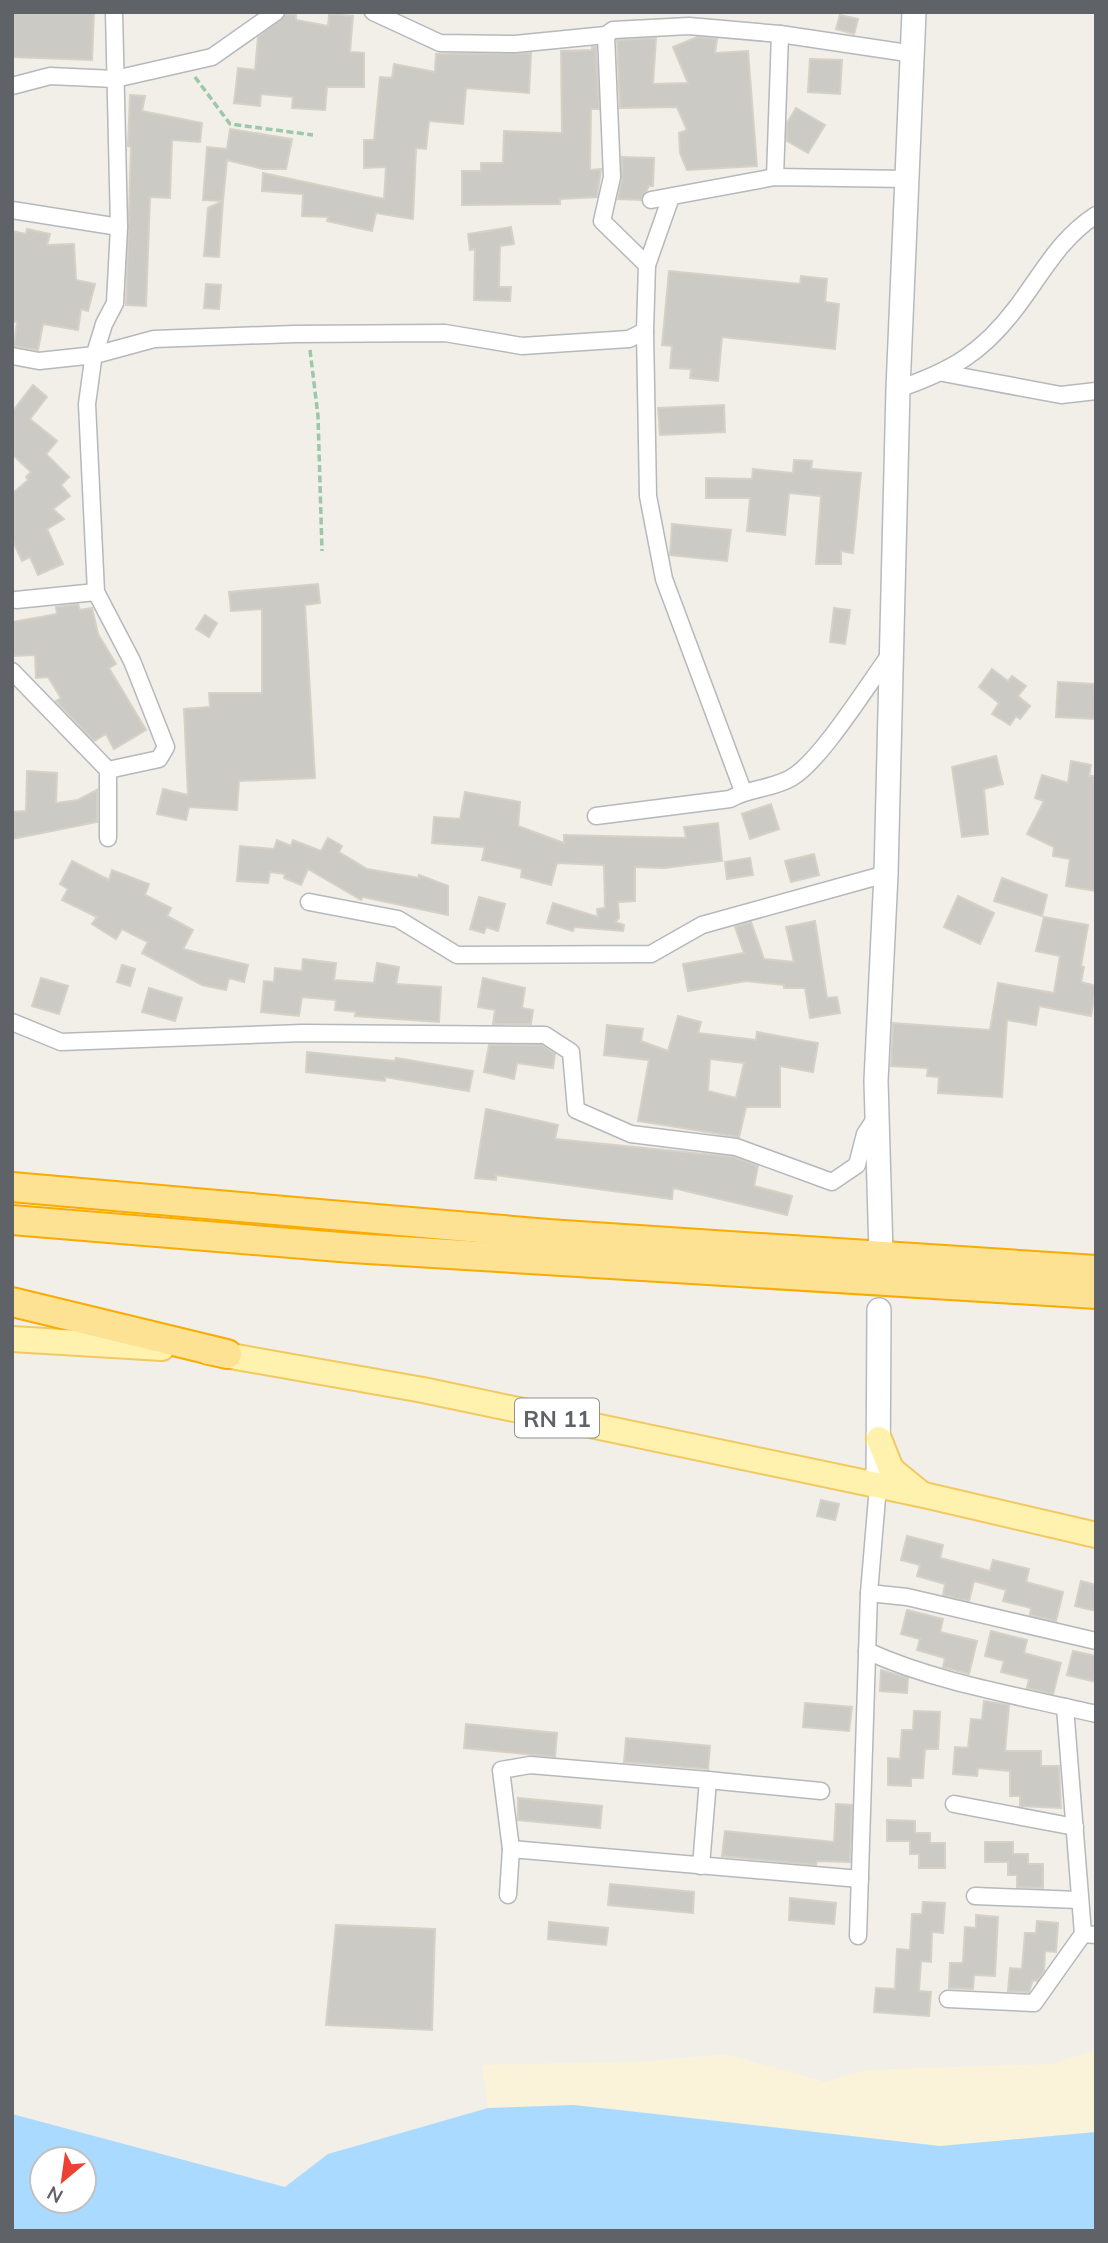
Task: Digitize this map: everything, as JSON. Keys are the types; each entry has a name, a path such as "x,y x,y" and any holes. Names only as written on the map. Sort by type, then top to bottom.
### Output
{"highway":[{"path":"12,1187 548,1234 1096,1270"},
{"path":"12,1220 352,1248 1096,1294"},
{"path":"12,1302 227,1354"}],"main road":[{"path":"881,1253 876,1081 886,874 898,389 914,12"},
{"path":"878,1486 879,1310"},
{"name":"RN 11","path":"12,1339 130,1345 227,1354 423,1390 924,1495 1096,1535"},
{"path":"830,1476 858,1470 872,1457 879,1439"},
{"path":"879,1439 885,1460 897,1477 924,1495"}],"street":[{"path":"108,770 159,759 166,747 132,661 96,592 87,404 95,355 104,324 115,303 119,227 114,12"},
{"path":"12,86 50,75 115,79 212,57 276,12"},
{"path":"373,12 440,43 515,44 606,35 613,30 689,26 780,34 914,54"},
{"path":"775,177 780,34"},
{"path":"606,35 612,177 601,221 647,265"},
{"path":"652,200 775,177 907,179"},
{"path":"671,197 647,265 645,331 648,496 664,579 743,792"},
{"path":"12,210 119,227"},
{"path":"898,389 943,373 985,344 1016,308 1068,235 1096,215"},
{"path":"12,356 39,361 95,355 154,338 445,333 522,346 629,339 645,331"},
{"path":"943,373 1061,395 1096,391"},
{"path":"13,601 96,592"},
{"path":"596,816 730,799 743,792 790,779 810,763 893,651"},
{"path":"12,671 108,770 108,838"},
{"path":"309,902 398,919 457,956 651,954 702,925 886,874"},
{"path":"12,1022 61,1042 303,1033 545,1035 571,1052 576,1110 631,1134 736,1147 832,1182 857,1165 865,1134 877,1116"},
{"path":"858,1936 869,1593 878,1486"},
{"path":"869,1593 907,1597 1096,1641"},
{"path":"867,1651 893,1663 1096,1714"},
{"path":"948,1999 1034,2003 1089,1934 1079,1900 1065,1707"},
{"path":"508,1895 511,1849 501,1770 530,1765 821,1791"},
{"path":"701,1866 708,1780"},
{"path":"954,1804 1075,1827"},
{"path":"511,1849 860,1879"},
{"path":"975,1896 1079,1900"}],"path":[{"path":"189,62 198,84 230,124 313,135"},
{"path":"308,334 318,416 322,551"}],"sand":[{"path":"1096,2050 1096,2132 940,2146 601,2107 488,2108 482,2065 651,2061 725,2054 825,2082 867,2070 1052,2064"}],"water":[{"path":"574,2105 940,2146 1096,2132 1096,2231 12,2231 12,2114 285,2187 328,2154 488,2108"}],"building":[{"path":"12,12 94,12 92,60 12,57"},
{"path":"286,14 296,15 296,20 328,26 329,14 353,16 350,52 364,53 364,87 327,87 325,110 292,108 293,97 261,94 260,106 234,103 238,68 255,70 258,37"},
{"path":"840,15 858,19 854,34 836,29"},
{"path":"697,37 717,39 715,53 748,51 757,166 687,170 680,153 679,133 687,130 677,107 620,108 617,40 656,38 653,84 688,83 673,47"},
{"path":"592,47 596,47 599,109 591,109 590,170 601,169 597,197 560,199 560,204 462,205 462,171 481,171 481,163 503,163 504,131 562,133 561,51 592,50"},
{"path":"531,53 529,93 466,88 463,124 429,121 426,149 416,148 413,219 376,213 372,231 327,221 328,217 302,216 303,194 262,191 263,173 384,199 386,167 364,168 364,140 374,140 380,77 392,78 394,64 435,72 436,54"},
{"path":"810,59 842,60 840,94 808,92"},
{"path":"130,95 145,96 142,111 202,123 200,142 172,140 170,198 150,197 146,306 126,305"},
{"path":"796,108 825,125 808,153 787,141 787,123"},
{"path":"230,129 292,139 286,169 263,169 227,160 223,201 203,200 207,147 227,149"},
{"path":"622,157 654,158 653,186 649,186 641,200 618,199"},
{"path":"223,201 219,257 204,256 208,208"},
{"path":"511,227 514,244 500,246 499,287 511,287 510,301 474,300 475,249 470,250 468,234"},
{"path":"27,229 50,234 47,245 74,244 76,280 95,284 88,311 81,309 78,330 43,324 38,350 14,346 17,322 12,321 12,231 26,234"},
{"path":"669,271 800,284 801,276 827,279 825,302 839,304 835,349 722,337 718,381 690,378 691,369 670,368 672,346 662,345"},
{"path":"206,284 221,285 219,309 204,308"},
{"path":"33,385 47,397 30,419 57,441 46,454 69,477 61,485 70,496 53,509 64,519 47,529 63,564 38,575 30,557 22,561 12,539 12,494 28,480 26,477 31,472 12,454 12,412"},
{"path":"724,405 725,432 660,435 658,408"},
{"path":"794,460 812,461 811,469 861,473 853,553 841,551 841,564 816,564 821,496 789,493 785,535 747,531 750,498 706,498 706,478 752,479 753,469 793,473"},
{"path":"672,524 731,530 727,561 670,555"},
{"path":"318,584 320,603 305,605 315,778 239,781 237,810 189,807 186,820 157,814 163,789 188,795 184,709 210,707 209,693 262,693 262,609 231,611 229,592"},
{"path":"78,604 80,610 92,608 98,634 116,664 109,668 146,730 114,749 106,734 94,741 56,701 61,698 48,677 36,678 35,655 12,656 12,622 57,614 56,607"},
{"path":"834,608 850,610 845,644 830,642"},
{"path":"205,615 217,623 209,637 196,629"},
{"path":"992,669 1008,681 1012,676 1026,686 1018,696 1030,706 1020,719 1016,716 1010,725 992,714 999,703 979,687"},
{"path":"1058,682 1094,684 1096,719 1056,717"},
{"path":"996,756 1003,784 984,789 988,834 962,837 952,767"},
{"path":"1071,761 1091,765 1089,776 1096,776 1096,891 1066,886 1070,859 1053,856 1054,847 1027,834 1044,801 1035,798 1042,775 1068,783"},
{"path":"27,771 57,773 56,803 78,800 97,790 97,822 12,839 12,812 26,811"},
{"path":"465,792 520,802 518,826 564,843 564,835 686,838 684,827 718,823 722,861 664,868 635,867 635,901 618,902 619,918 615,922 624,925 623,931 574,927 573,931 547,923 553,903 598,917 597,909 605,908 604,865 557,863 551,885 521,877 522,869 482,860 485,847 432,843 434,817 460,819"},
{"path":"771,804 779,829 750,839 742,814"},
{"path":"328,838 342,846 339,852 367,869 419,878 419,875 448,886 448,915 363,897 361,900 308,869 301,885 284,878 285,874 270,872 268,883 237,881 240,846 274,849 277,840 291,846 293,840 321,851"},
{"path":"814,854 819,875 791,882 785,861"},
{"path":"750,858 753,875 727,879 725,862"},
{"path":"72,861 109,880 112,870 149,884 145,895 171,908 167,916 193,930 183,949 248,965 244,982 229,978 226,990 202,985 142,953 148,942 122,929 116,939 92,924 97,917 62,900 68,889 60,884"},
{"path":"1002,878 1047,895 1042,916 994,901"},
{"path":"958,896 994,913 980,944 944,927"},
{"path":"479,897 505,904 498,931 486,927 484,933 470,929"},
{"path":"1044,917 1088,925 1081,982 1096,986 1091,1016 1039,1006 1036,1025 1007,1020 1002,1097 938,1093 939,1077 927,1076 928,1068 891,1066 893,1023 990,1030 998,983 1054,993 1060,956 1036,951"},
{"path":"815,921 827,998 837,997 840,1013 810,1018 805,988 784,988 784,985 746,981 688,991 683,964 744,953 735,927 751,922 764,959 794,962 786,927"},
{"path":"303,959 336,963 334,980 374,983 377,963 399,967 396,984 441,987 439,1022 355,1016 356,1012 335,1010 336,1000 302,997 299,1016 261,1012 264,981 274,982 275,968 302,971"},
{"path":"122,965 135,969 130,986 117,982"},
{"path":"41,978 68,986 59,1014 32,1006"},
{"path":"483,978 525,988 522,1008 533,1010 531,1024 493,1024 495,1010 478,1007"},
{"path":"149,988 182,998 175,1021 142,1012"},
{"path":"678,1016 701,1022 698,1033 756,1040 757,1032 818,1043 813,1072 780,1066 780,1107 746,1107 739,1137 638,1121 649,1060 604,1055 607,1025 643,1029 641,1041 668,1051","holes":["710,1059 744,1063 736,1098 708,1091"]},
{"path":"489,1045 542,1045 555,1054 553,1068 517,1063 514,1079 484,1072"},
{"path":"307,1052 395,1061 396,1058 473,1071 469,1091 385,1077 385,1081 306,1072"},
{"path":"486,1109 558,1125 555,1139 734,1157 758,1166 754,1186 792,1196 787,1215 673,1188 672,1199 496,1175 496,1180 475,1178"},
{"path":"821,1500 839,1504 835,1520 817,1516"},
{"path":"907,1536 943,1545 940,1558 990,1571 993,1560 1029,1569 1026,1582 1063,1592 1056,1621 1030,1615 1031,1608 1003,1601 1006,1590 974,1581 969,1601 943,1595 945,1584 917,1576 920,1565 901,1560"},
{"path":"1081,1581 1096,1585 1096,1611 1075,1606"},
{"path":"907,1610 943,1619 940,1632 977,1641 969,1674 943,1667 945,1658 917,1650 920,1639 901,1634"},
{"path":"991,1631 1027,1640 1024,1653 1061,1663 1053,1694 1027,1688 1029,1679 1001,1672 1004,1661 985,1656"},
{"path":"1073,1651 1096,1656 1096,1682 1067,1675"},
{"path":"881,1670 908,1678 907,1693 880,1691"},
{"path":"984,1701 1009,1705 1005,1751 1041,1751 1041,1766 1059,1766 1061,1808 1020,1806 1020,1796 1010,1796 1010,1771 978,1768 977,1776 953,1774 955,1747 968,1748 971,1719 982,1720"},
{"path":"805,1703 852,1707 849,1731 803,1727"},
{"path":"914,1711 940,1712 938,1749 925,1749 923,1778 911,1778 911,1786 888,1785 888,1758 900,1759 902,1730 913,1730"},
{"path":"466,1724 557,1733 555,1757 464,1748"},
{"path":"626,1738 710,1746 708,1769 624,1762"},
{"path":"518,1798 602,1806 600,1828 518,1820"},
{"path":"836,1804 852,1805 850,1862 817,1861 816,1865 722,1856 725,1831 834,1842"},
{"path":"887,1820 915,1821 915,1833 930,1833 930,1843 945,1843 945,1868 919,1868 919,1854 910,1854 910,1841 887,1841"},
{"path":"985,1842 1013,1842 1013,1854 1028,1854 1028,1864 1043,1864 1043,1888 1017,1887 1017,1875 1008,1875 1008,1862 985,1862"},
{"path":"610,1884 694,1892 693,1913 608,1905"},
{"path":"790,1898 836,1903 834,1924 789,1920"},
{"path":"923,1902 945,1903 943,1933 932,1932 931,1962 921,1961 919,1991 931,1992 929,2016 874,2012 876,1988 895,1989 897,1949 910,1950 912,1914 922,1914"},
{"path":"976,1915 998,1917 995,1976 974,1975 973,1989 949,1988 950,1963 963,1963 965,1927 976,1928"},
{"path":"1037,1921 1058,1923 1056,1952 1045,1951 1044,1971 1037,1981 1033,1980 1029,1992 1008,1991 1010,1968 1022,1969 1025,1933 1036,1933"},
{"path":"549,1922 608,1928 606,1945 548,1939"},
{"path":"336,1925 435,1929 432,2030 326,2025"}]}
